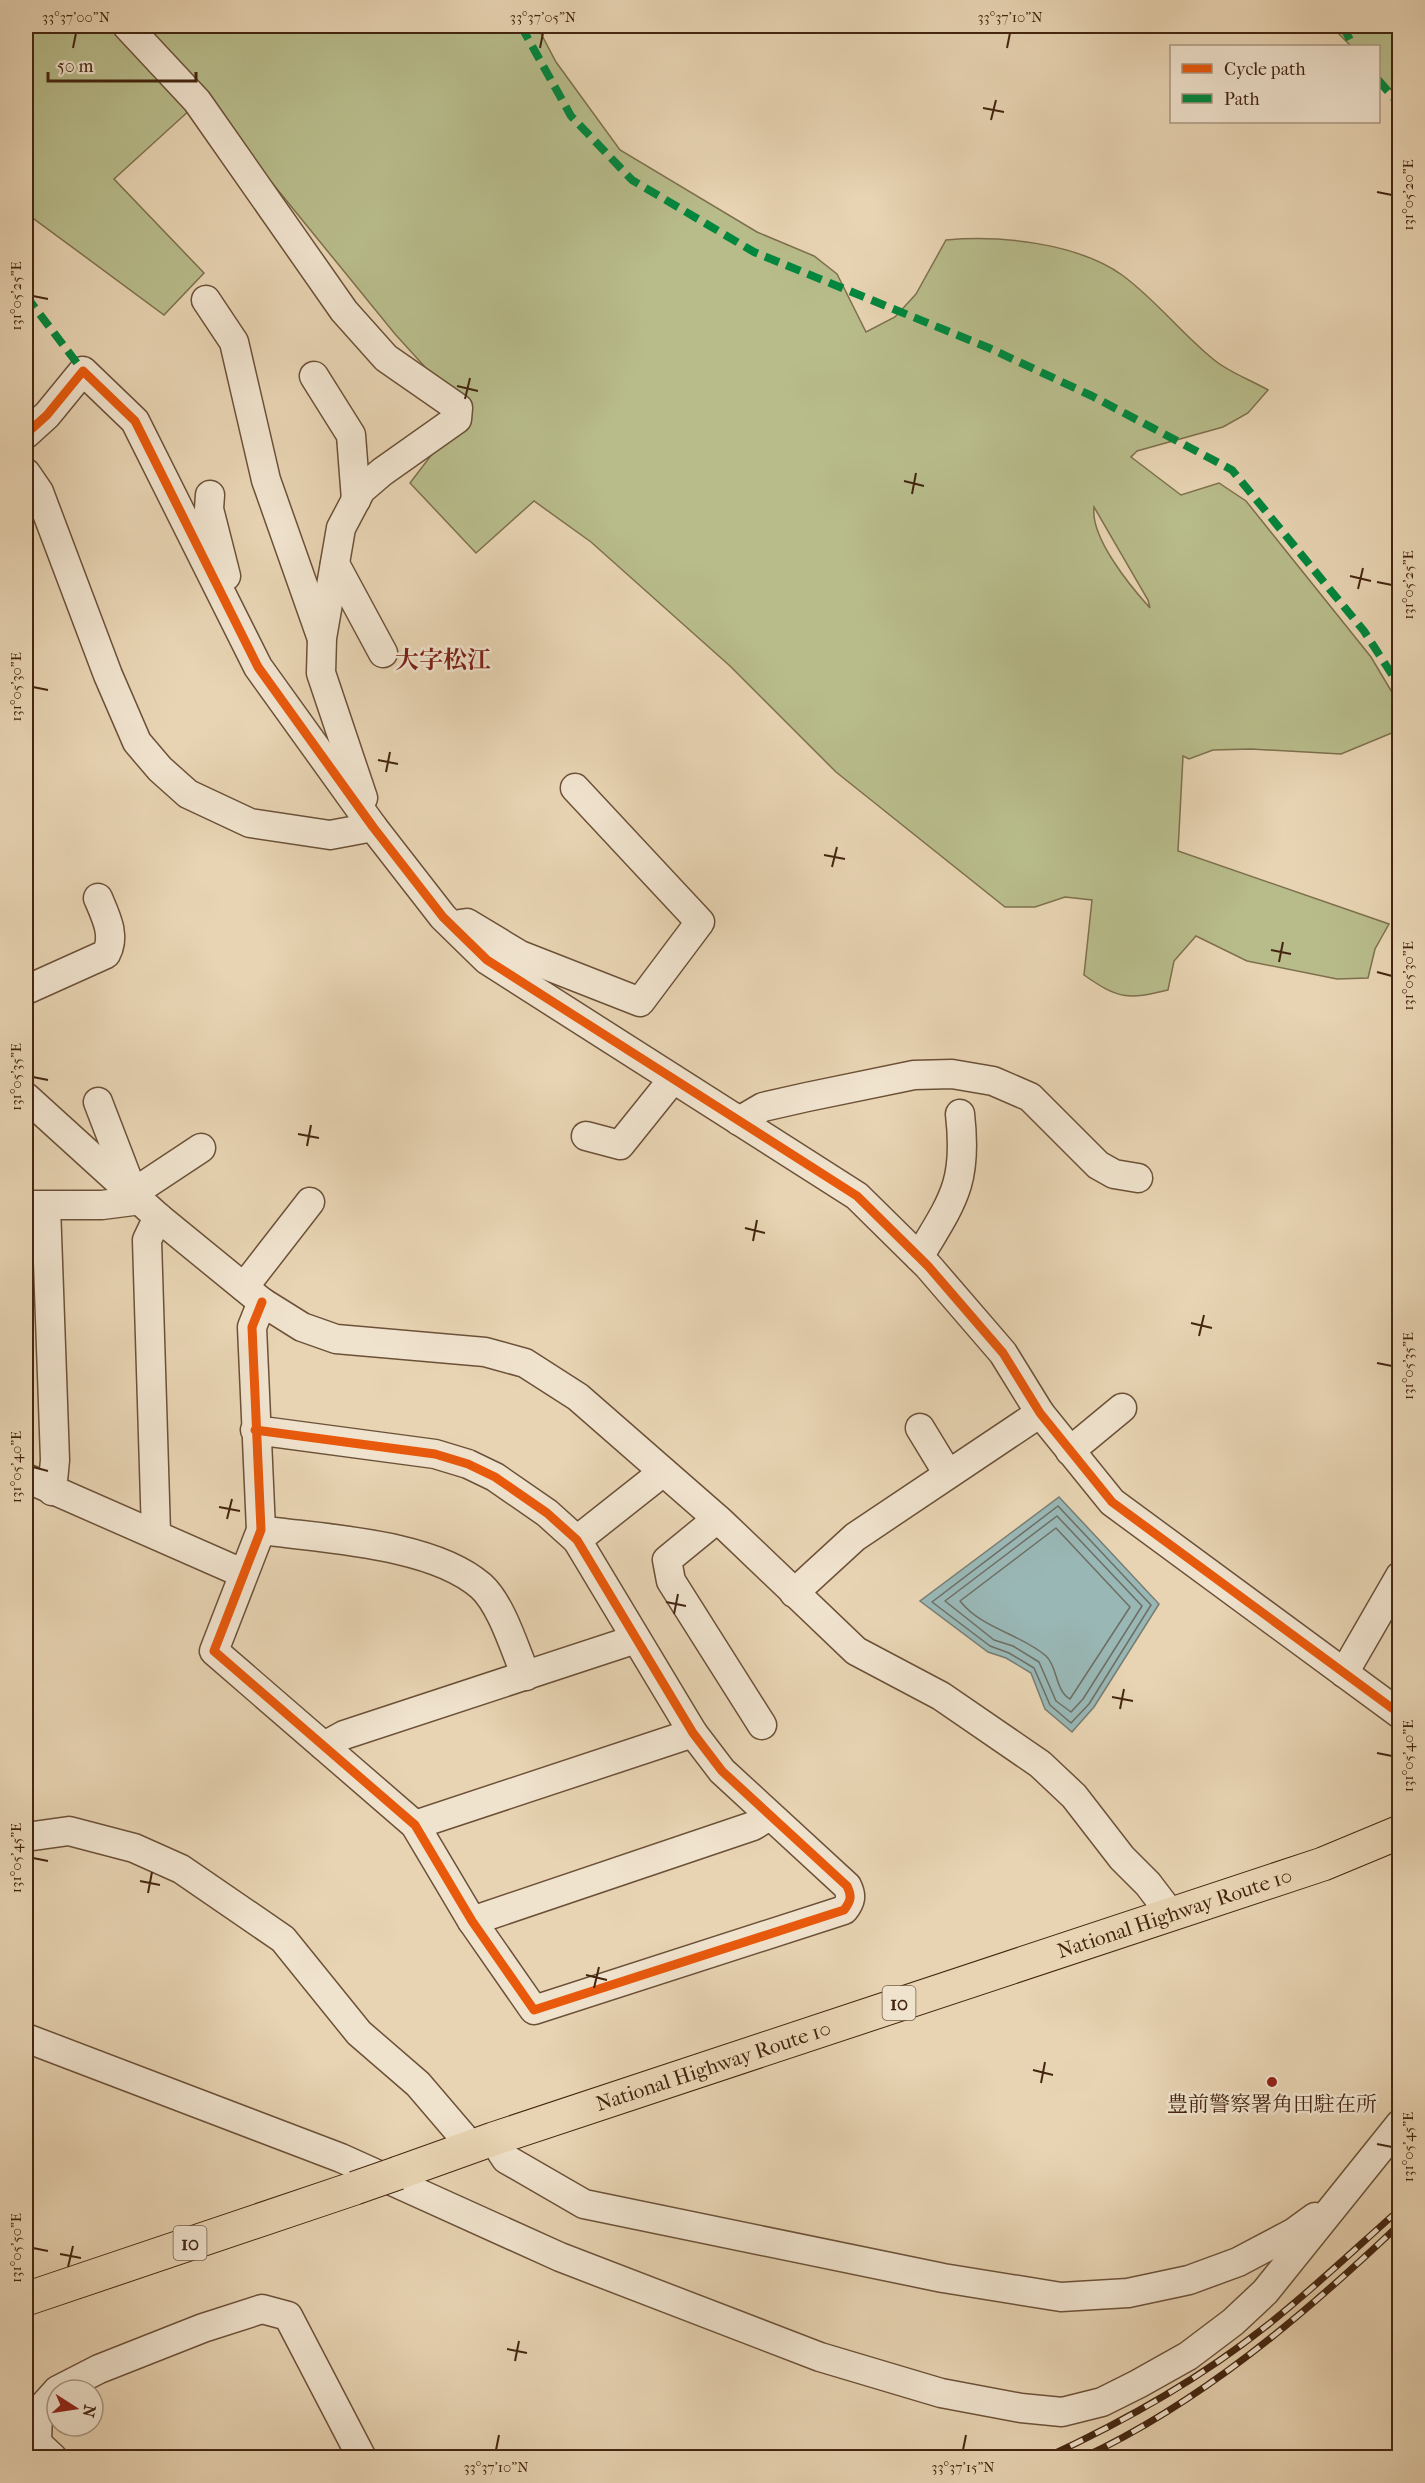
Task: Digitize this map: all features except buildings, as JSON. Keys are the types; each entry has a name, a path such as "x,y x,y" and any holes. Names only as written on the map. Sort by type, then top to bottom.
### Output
{"highway":[{"name":"National Highway Route 10","path":"26,2299 355,2188 482,2142 1323,1864 1400,1832"}],"street":[{"path":"128,26 197,101 344,311 386,358 458,408 457,419 382,472 362,490 341,528 322,638 321,673 373,827"},
{"path":"206,300 234,342 266,480 322,638"},
{"path":"26,434 47,415 83,370 135,421 258,667 373,827 452,926 487,960 857,1197 919,1257 1003,1353 1040,1413 1112,1502 1400,1714"},
{"path":"314,376 351,435 356,500"},
{"path":"26,472 39,492 108,675 137,742 160,769 188,794 250,823 330,835 373,827"},
{"path":"210,495 209,509 226,578 222,596"},
{"path":"335,564 382,653"},
{"path":"452,926 467,923 520,955 640,1002 700,922 575,788"},
{"path":"26,990 105,954 111,944 110,935 98,898"},
{"path":"740,1120 763,1107 807,1097 914,1075 952,1074 993,1081 1030,1097 1098,1165 1114,1174 1138,1178"},
{"path":"586,1136 620,1145 673,1079"},
{"path":"26,1097 144,1203 253,1294 302,1328 336,1339 485,1352 525,1363 578,1396 717,1518 856,1651 941,1696 1040,1764 1074,1797 1122,1858 1148,1884 1170,1913"},
{"path":"98,1102 144,1203 156,1533"},
{"path":"919,1257 958,1184 964,1148 960,1114"},
{"path":"52,1491 55,1460 36,1206 144,1203 201,1148"},
{"path":"255,1430 435,1454 468,1464 495,1477 537,1506 577,1540 693,1733 722,1772 847,1886 851,1894 850,1903 844,1910 534,2010 472,1921 415,1825 214,1651 242,1573 261,1530 255,1430 253,1294 310,1202"},
{"path":"1070,1451 1122,1408"},
{"path":"794,1593 855,1537 1040,1413"},
{"path":"920,1428 948,1474"},
{"path":"577,1540 663,1472"},
{"path":"26,1478 52,1491 156,1533 242,1573"},
{"path":"717,1518 667,1560 671,1581 762,1725"},
{"path":"261,1530 416,1553 451,1566 482,1587 502,1617 526,1676"},
{"path":"1344,1673 1400,1576"},
{"path":"324,1746 344,1735 636,1639"},
{"path":"415,1825 693,1733"},
{"path":"472,1921 753,1826 770,1816"},
{"path":"26,1837 69,1831 134,1848 182,1869 283,1939 359,2033 482,2142 506,2159 584,2204 943,2278 1061,2297 1128,2293 1189,2280 1247,2257 1293,2233 1336,2203"},
{"path":"26,2038 341,2158 560,2257 820,2356 941,2393 1021,2408 1062,2412 1102,2402 1188,2356 1233,2322 1265,2292 1400,2124"},
{"path":"81,2378 193,2332 262,2309 288,2316 362,2457"},
{"path":"45,2398 32,2407 37,2443 52,2457"}],"green space":[{"path":"26,26 537,26 556,62 620,150 757,232 814,256 837,274 866,332 895,317 916,294 946,240 1014,240 1061,249 1104,264 1134,284 1219,364 1268,390 1248,413 1223,427 1137,451 1131,457 1181,495 1219,483 1246,501 1371,657 1399,704 1399,730 1341,754 1251,749 1213,750 1189,759 1183,756 1178,851 1389,924 1375,949 1368,978 1337,979 1247,961 1196,936 1174,961 1168,990 1133,996 1106,989 1084,975 1092,900 1065,897 1035,907 1005,907 836,772 730,666 591,542 534,501 476,553 410,483 465,411 395,334 203,98 114,179 204,273 164,315 26,213","holes":["1094,507 1148,600 1150,608 1113,560 1098,532 1094,519"]},
{"path":"1331,26 1399,26 1399,99 1380,77 1380,45 1350,45"}],"water":[{"path":"1059,1497 1159,1604 1094,1707 1072,1732 1045,1709 1031,1673 1006,1658 988,1652 920,1601"}],"railway":[{"path":"1045,2458 1131,2415 1213,2365 1317,2284 1400,2209"},
{"path":"1082,2458 1126,2436 1169,2410 1250,2354 1327,2291 1400,2224"}],"marked path":[{"path":"521,26 571,116 632,180 754,252 989,348 1092,396 1232,470 1364,631 1400,687"},
{"path":"1343,26 1352,45"},
{"path":"1380,82 1400,105"},
{"path":"26,296 83,371"}],"cycle path":[{"path":"26,434 47,415 83,371 135,421 258,667 373,827 443,917 487,960 857,1196 928,1266 1003,1353 1040,1413 1112,1502 1400,1714"},
{"path":"255,1430 435,1454 468,1464 495,1477 547,1513 577,1540 693,1733 722,1771 847,1886 850,1898 844,1910 534,2010 472,1921 415,1825 214,1651 261,1530 252,1327 262,1302"}],"place":[{"name":"豊前警察署角田駐在所","path":"1272,2082"}],"district":[{"name":"大字松江","path":"443,660"}]}
